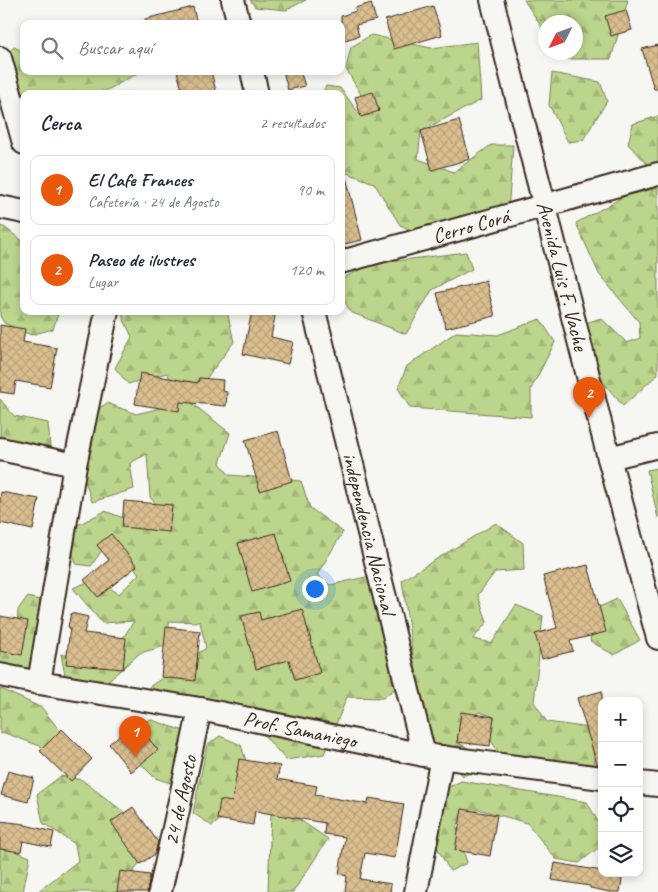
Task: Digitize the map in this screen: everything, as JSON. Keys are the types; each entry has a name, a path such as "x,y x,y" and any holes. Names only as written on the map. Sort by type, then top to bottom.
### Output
{"street":[{"path":"233,0 238,20"},
{"name":"Avenida Luis F. Vache","path":"492,0 609,458 658,638"},
{"path":"0,58 20,130"},
{"path":"253,75 257,90"},
{"name":"Cerro Corá","path":"345,261 658,174"},
{"path":"0,207 20,211"},
{"path":"39,684 75,465 106,315"},
{"name":"independencia Nacional","path":"315,315 433,756"},
{"path":"609,458 658,446"},
{"path":"0,448 75,465"},
{"name":"Prof. Samaniego","path":"0,675 39,684 200,709 433,756 598,777"},
{"name":"24 de Agosto","path":"160,892 200,709"},
{"path":"416,892 433,756"},
{"path":"643,783 658,785"}],"green space":[{"path":"250,0 306,0 286,10 255,7"},
{"path":"524,0 628,0 611,59 583,59 583,15 538,15 538,21"},
{"path":"371,35 431,48 477,42 481,100 421,131 418,159 454,172 491,145 513,145 508,213 429,238 400,225 374,183 345,172 345,95 361,116 373,115 346,69 351,47"},
{"path":"14,47 20,50 20,75 135,75 107,90 20,90 20,124 0,61"},
{"path":"552,73 600,82 607,101 583,140 568,142 549,105"},
{"path":"326,86 340,88 342,90 324,90"},
{"path":"658,116 658,169 654,171 628,144 633,124"},
{"path":"658,188 658,374 623,406 577,351 573,327 601,318 627,343 640,338 639,322 599,274 576,223 625,196"},
{"path":"0,226 20,239 20,315 58,315 53,329 31,335 4,323 0,316"},
{"path":"466,252 472,269 432,290 406,334 350,312 345,301 345,277 372,264"},
{"path":"122,315 228,315 234,342 189,401 230,433 220,463 229,475 301,481 310,508 343,532 317,575 330,585 366,577 393,614 400,685 383,698 347,697 324,754 286,760 261,732 149,700 149,687 206,648 200,622 169,621 169,645 140,653 95,692 80,693 65,675 61,654 105,665 134,621 102,623 73,588 96,579 119,594 139,574 111,537 91,566 76,564 66,531 105,511 152,529 164,514 150,497 147,454 130,463 134,489 92,502 73,444 78,422 107,403 136,414 169,406 177,393 167,373 128,384 115,368 132,337"},
{"path":"540,319 555,342 531,389 531,417 410,408 398,388 407,366 456,332 498,335"},
{"path":"0,399 14,416 48,423 51,456 0,439"},
{"path":"658,468 658,518 647,470"},
{"path":"496,523 523,543 524,570 495,572 478,595 487,622 473,639 492,643 516,605 543,616 534,702 547,722 590,728 596,773 503,759 490,739 494,717 480,712 461,721 457,742 496,763 463,776 424,734 402,580"},
{"path":"27,597 40,600 42,668 0,674 0,647 16,646 18,610"},
{"path":"617,599 640,640 614,655 590,641 595,609"},
{"path":"1,689 42,708 60,731 48,749 5,733 0,734"},
{"path":"149,719 187,732 177,785 155,778 141,764 132,736"},
{"path":"220,736 241,745 256,793 212,826 193,813 207,745"},
{"path":"61,776 82,780 129,816 143,857 121,892 37,892 78,861 75,844 43,823 37,794"},
{"path":"461,781 587,802 598,822 598,848 579,863 556,859 527,823 478,809 456,825 467,863 450,871 430,835 441,791"},
{"path":"285,810 328,839 293,892 268,892 271,814"},
{"path":"0,845 30,857 23,892 0,892"}],"building":[{"path":"371,3 376,20 356,25 359,36 345,40 345,20 341,20 341,16 356,11 355,8"},
{"path":"433,6 442,35 394,49 385,20"},
{"path":"193,7 196,20 145,20"},
{"path":"626,10 632,30 611,36 605,16"},
{"path":"658,45 658,89 654,89 642,49"},
{"path":"178,75 212,75 216,90 182,90"},
{"path":"284,75 301,75 305,86 288,90"},
{"path":"373,92 379,111 361,117 355,97"},
{"path":"459,120 470,159 432,170 421,131"},
{"path":"345,177 346,177 362,240 345,244"},
{"path":"486,281 495,316 446,328 437,293"},
{"path":"251,315 275,315 271,337 293,342 288,364 243,354"},
{"path":"0,325 25,329 23,342 57,348 50,387 16,381 14,394 0,392"},
{"path":"140,373 198,383 199,378 223,380 222,391 227,392 226,406 180,402 179,411 135,404"},
{"path":"278,431 292,481 260,491 245,440"},
{"path":"1,492 39,499 33,530 0,523"},
{"path":"124,501 172,505 169,532 122,527"},
{"path":"276,533 290,581 252,592 238,543"},
{"path":"111,534 137,566 98,597 84,580 109,560 97,545"},
{"path":"588,565 606,632 570,641 573,651 542,659 535,634 557,628 543,576"},
{"path":"302,609 320,673 295,680 289,660 256,669 241,616 259,612 261,620"},
{"path":"71,613 88,617 84,633 126,638 123,669 66,664 70,627 68,627"},
{"path":"0,616 28,621 22,655 0,651"},
{"path":"166,627 200,631 195,681 161,677"},
{"path":"602,691 602,697 598,697 598,764 597,764 577,698"},
{"path":"461,712 494,717 490,746 457,742"},
{"path":"135,722 158,750 131,772 109,744"},
{"path":"62,729 92,759 71,781 40,751"},
{"path":"239,759 280,766 277,779 317,786 315,795 368,804 369,798 404,804 395,858 365,853 360,879 391,884 390,892 345,892 347,876 339,874 345,837 324,834 325,823 255,811 253,825 217,819 220,800 232,802"},
{"path":"8,771 34,778 28,802 1,795"},
{"path":"133,807 158,842 155,854 140,864 111,822"},
{"path":"462,809 497,815 490,856 455,850"},
{"path":"0,821 25,824 54,832 51,847 23,841 21,852 0,849"},
{"path":"555,863 598,870 598,877 622,877 620,892 610,892 590,888 590,886 552,880"},
{"path":"120,871 150,875 147,892 117,892"}],"place":[{"name":"Paseo de ilustres","path":"589,418"},
{"name":"El Cafe Frances","path":"135,757"}]}
